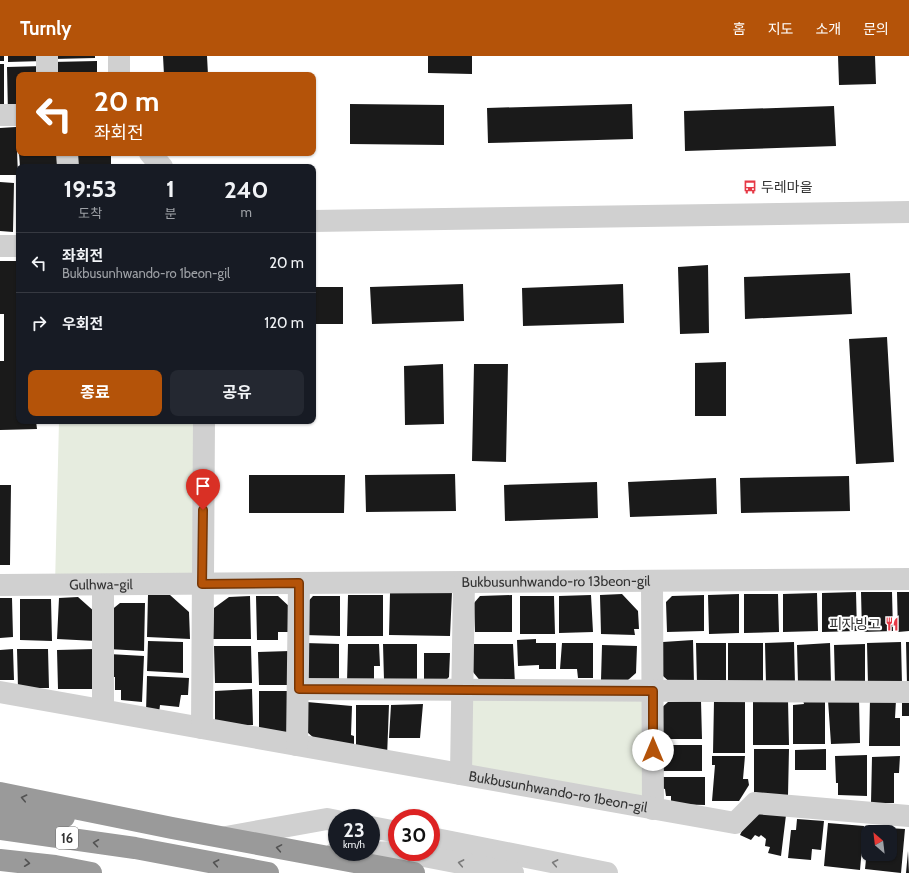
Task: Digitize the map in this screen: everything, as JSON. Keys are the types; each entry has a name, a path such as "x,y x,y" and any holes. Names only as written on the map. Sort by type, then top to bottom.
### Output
{"highway":[{"path":"0,793 223,838 414,873"},
{"path":"0,815 61,817 172,828"},
{"name":"16","path":"0,829 135,848 268,873"},
{"name":"16","path":"0,860 55,866 91,873"}],"street":[{"path":"47,56 47,72"},
{"path":"119,56 119,72"},
{"path":"0,115 16,115"},
{"path":"153,156 159,164"},
{"path":"316,220 909,212"},
{"path":"0,246 16,246"},
{"path":"202,728 204,424"},
{"name":"Bukbusunhwando-ro 13beon-gil","path":"202,584 909,579"},
{"path":"652,581 653,809"},
{"path":"461,774 464,582"},
{"path":"297,745 299,689 299,583"},
{"name":"Gulhwa-gil","path":"0,586 202,584"},
{"path":"103,585 103,710"},
{"path":"299,689 909,692"},
{"name":"Bukbusunhwando-ro 1beon-gil","path":"0,692 735,823 755,803 909,816"},
{"path":"223,838 328,819"},
{"path":"440,840 607,873"},
{"path":"312,854 388,852"},
{"path":"440,859 513,873"}],"shaded area":[{"path":"59,424 204,424 202,584 55,585"},
{"path":"462,690 653,691 653,809 461,774"}],"building":[{"path":"0,56 4,56 4,61 0,61"},
{"path":"8,56 44,56 44,61 8,62"},
{"path":"53,56 95,56 95,58 53,59"},
{"path":"163,56 207,56 208,72 164,72"},
{"path":"428,56 472,56 472,74 428,73"},
{"path":"838,56 875,56 876,84 839,85"},
{"path":"97,61 97,72 52,72 52,62"},
{"path":"0,64 4,64 4,112 0,112"},
{"path":"44,66 44,72 16,72 16,114 8,114 7,67"},
{"path":"350,104 444,105 444,145 350,144"},
{"path":"632,104 633,139 488,143 487,108"},
{"path":"834,106 836,146 685,151 684,111"},
{"path":"16,127 16,156 18,164 16,164 16,175 0,175 0,128"},
{"path":"19,156 58,156 58,164 20,164"},
{"path":"74,156 111,156 111,164 75,164"},
{"path":"0,182 14,183 13,232 0,231"},
{"path":"0,261 16,261 16,424 36,424 37,429 0,430 0,361 4,361 4,314 0,314"},
{"path":"708,265 709,333 680,334 678,267"},
{"path":"850,273 852,314 745,319 744,277"},
{"path":"463,284 464,321 372,324 370,287"},
{"path":"623,284 624,323 523,326 522,288"},
{"path":"316,287 343,287 343,324 316,324"},
{"path":"887,337 894,462 856,464 849,339"},
{"path":"726,362 726,416 695,416 695,363"},
{"path":"443,364 444,424 405,425 404,366"},
{"path":"474,364 508,364 506,462 472,461"},
{"path":"455,474 456,511 366,512 365,475"},
{"path":"249,475 345,475 344,513 249,513"},
{"path":"849,476 850,511 741,513 740,478"},
{"path":"716,478 717,514 630,517 628,482"},
{"path":"597,482 598,518 505,521 504,485"},
{"path":"0,485 11,485 10,565 0,565"},
{"path":"452,592 450,636 389,635 390,593"},
{"path":"856,592 857,631 822,632 822,593"},
{"path":"861,592 892,592 893,631 862,632"},
{"path":"897,592 909,592 909,631 898,632"},
{"path":"817,593 818,631 783,632 783,594"},
{"path":"622,594 638,611 639,629 634,629 635,635 601,634 600,595"},
{"path":"739,594 739,633 709,634 708,595"},
{"path":"744,594 778,594 779,632 744,633"},
{"path":"148,595 170,595 189,612 190,639 147,637"},
{"path":"348,595 383,595 383,636 347,636"},
{"path":"512,595 512,632 475,632 474,603 480,596"},
{"path":"591,595 593,632 559,633 559,596"},
{"path":"704,595 704,631 667,632 666,602 672,596"},
{"path":"250,596 251,639 213,639 214,608 229,597"},
{"path":"256,596 278,596 292,609 291,632 278,632 278,640 257,640"},
{"path":"313,596 340,596 340,636 304,635 304,606"},
{"path":"520,596 554,596 555,634 520,634"},
{"path":"78,597 96,613 96,641 57,639 59,598"},
{"path":"0,598 12,598 13,637 0,638"},
{"path":"20,599 51,599 52,641 20,640"},
{"path":"120,603 145,603 144,651 108,649 109,612"},
{"path":"536,639 536,643 556,643 556,669 539,669 539,665 518,666 517,640"},
{"path":"693,640 694,684 673,685 663,676 663,642"},
{"path":"148,641 183,642 183,673 147,671"},
{"path":"794,642 795,684 766,684 765,643"},
{"path":"901,642 902,684 868,685 867,643"},
{"path":"906,642 909,642 909,683 907,684"},
{"path":"305,643 339,644 339,682 313,683 303,673"},
{"path":"562,643 593,643 593,678 578,678 577,669 560,669"},
{"path":"696,643 726,643 726,684 697,685"},
{"path":"728,643 763,643 763,684 728,684"},
{"path":"830,643 831,684 798,684 797,645"},
{"path":"348,644 379,644 380,666 374,666 374,682 347,682"},
{"path":"383,644 417,644 417,679 384,680"},
{"path":"472,644 513,644 515,684 482,683 473,672"},
{"path":"865,644 865,684 835,685 834,645"},
{"path":"602,645 637,646 636,673 628,680 601,680"},
{"path":"214,646 251,646 252,683 215,683"},
{"path":"13,649 14,680 0,680 0,650"},
{"path":"17,649 48,649 49,688 18,688"},
{"path":"95,649 95,689 58,689 57,650"},
{"path":"290,651 291,685 259,685 258,652"},
{"path":"424,653 450,653 449,677 443,683 424,683"},
{"path":"109,654 144,656 142,702 121,700 121,690 115,690 115,677 110,677"},
{"path":"147,676 189,678 188,695 181,695 179,707 160,705 159,713 146,712"},
{"path":"252,689 253,725 215,727 215,691"},
{"path":"259,691 290,691 291,732 259,732"},
{"path":"859,699 860,743 831,744 828,700"},
{"path":"870,699 896,700 895,718 900,718 900,746 869,746"},
{"path":"902,699 909,699 909,716 902,716"},
{"path":"788,700 789,745 753,745 753,701"},
{"path":"803,700 825,700 825,744 793,744 793,705 804,704"},
{"path":"701,701 702,739 660,739 659,710 668,702"},
{"path":"714,701 745,701 745,753 713,753"},
{"path":"307,702 352,706 351,735 354,736 354,751 321,744 307,732"},
{"path":"423,704 420,738 389,738 391,705"},
{"path":"356,705 389,705 387,757 356,752"},
{"path":"661,745 702,745 702,771 661,771"},
{"path":"754,749 789,749 788,796 754,794"},
{"path":"826,749 826,770 795,770 795,750"},
{"path":"867,755 867,796 838,795 835,756"},
{"path":"712,756 745,756 743,779 748,779 749,785 739,801 712,801 715,765 712,765"},
{"path":"900,756 899,773 894,773 894,803 871,803 872,757"},
{"path":"660,777 705,777 705,805 671,804 671,796 666,796 665,789 661,788"},
{"path":"762,812 786,815 781,856 768,853 770,847 765,846 766,839 761,835 759,837 755,835 751,840 740,835 749,816"},
{"path":"797,819 824,821 821,850 812,849 811,860 788,858 791,830 796,830"},
{"path":"828,823 861,826 860,870 824,866"},
{"path":"897,829 905,829 901,873 865,869 866,861 897,861"},
{"path":"908,851 909,873 906,873"}],"place":[{"name":"두레마을","path":"750,187"},
{"name":"피자빙고","path":"892,624"}],"route":[{"path":"203,510 202,584 299,583 299,689 653,691 653,750"}]}
